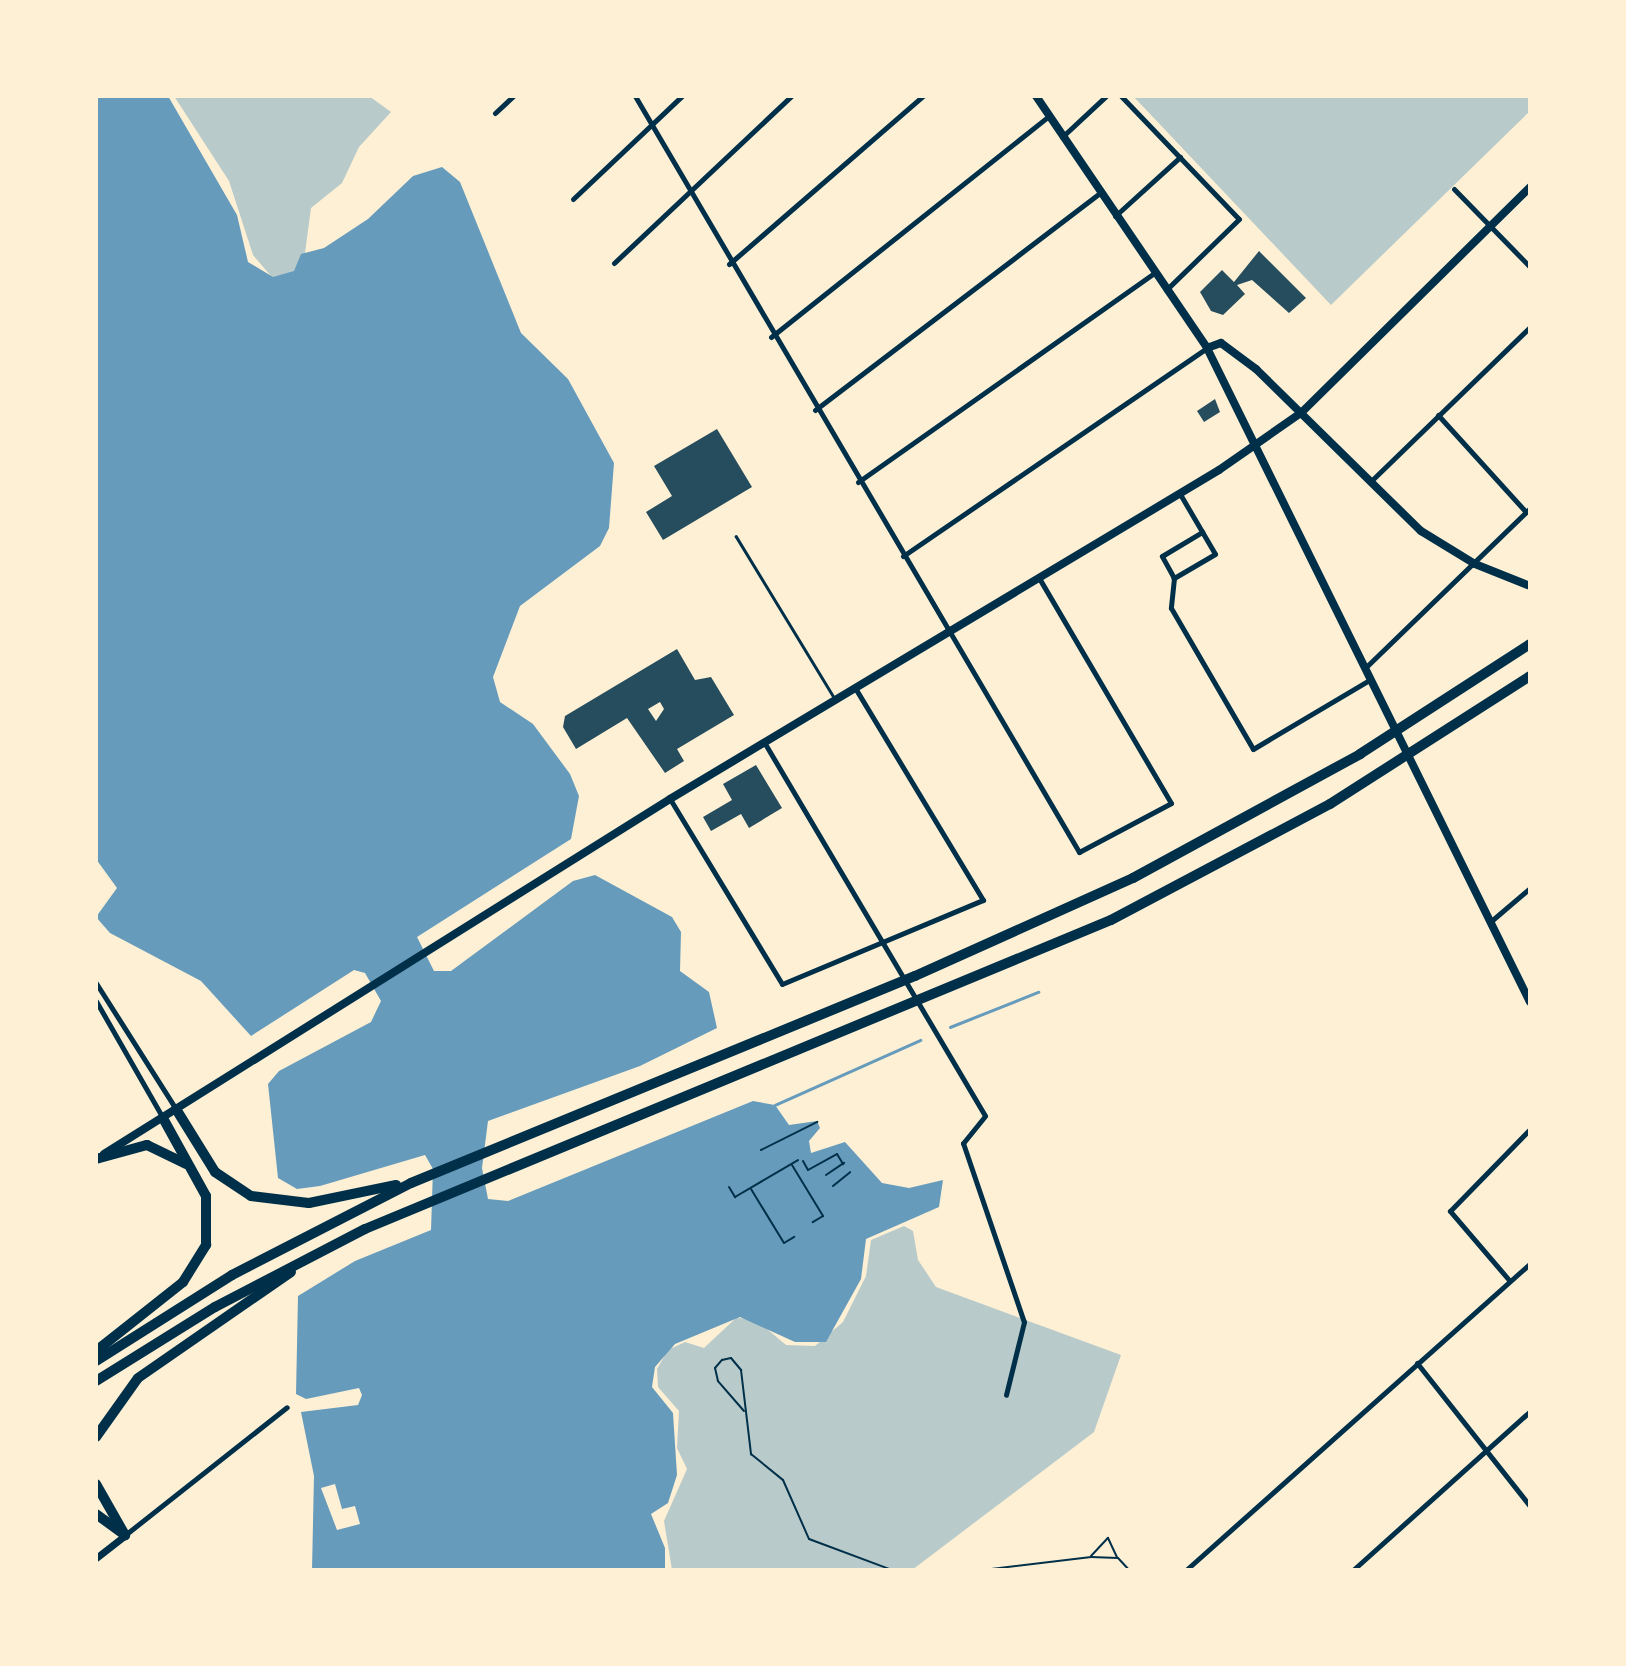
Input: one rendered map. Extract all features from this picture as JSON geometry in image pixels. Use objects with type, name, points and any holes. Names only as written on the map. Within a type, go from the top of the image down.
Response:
[{"type":"highway","points":[[96,1362],[247,1267],[421,1179],[1047,920],[1223,832],[1530,644]]},
{"type":"highway","points":[[96,1381],[215,1307],[350,1236],[1055,946],[1242,852],[1530,676]]},
{"type":"highway","points":[[176,1109],[215,1172],[258,1198],[316,1202],[421,1179]]},
{"type":"highway","points":[[96,1351],[177,1288],[197,1264],[210,1217],[197,1178],[163,1118]]},
{"type":"highway","points":[[96,1159],[150,1145],[181,1159],[197,1178]]},
{"type":"highway","points":[[96,1437],[114,1403],[143,1373],[350,1236]]},
{"type":"highway","points":[[96,1483],[125,1535]]},
{"type":"highway","points":[[96,1514],[125,1535]]},
{"type":"main road","points":[[1036,96],[1115,216],[1208,348],[1490,922],[1527,988],[1530,1002]]},
{"type":"main road","points":[[96,1159],[670,799],[1180,494],[1255,446],[1302,412],[1530,187]]},
{"type":"main road","points":[[1208,348],[1221,343],[1234,351],[1302,412],[1421,531],[1475,564],[1530,586]]},
{"type":"street","points":[[495,113],[513,96]]},
{"type":"street","points":[[635,96],[771,337],[1079,852],[1171,803],[1039,578]]},
{"type":"street","points":[[573,199],[682,96]]},
{"type":"street","points":[[614,263],[791,96]]},
{"type":"street","points":[[729,264],[923,96]]},
{"type":"street","points":[[1062,137],[1105,96]]},
{"type":"street","points":[[1121,96],[1239,219],[1166,290]]},
{"type":"street","points":[[771,337],[1048,117]]},
{"type":"street","points":[[1115,216],[1180,157]]},
{"type":"street","points":[[1454,189],[1530,267]]},
{"type":"street","points":[[815,410],[1100,193]]},
{"type":"street","points":[[858,482],[1154,273]]},
{"type":"street","points":[[1370,482],[1530,327]]},
{"type":"street","points":[[903,556],[1208,348]]},
{"type":"street","points":[[1365,668],[1528,510],[1438,415]]},
{"type":"street","points":[[1174,578],[1214,554],[1180,494]]},
{"type":"street","points":[[1202,532],[1162,556],[1174,578],[1169,598],[1176,620],[1253,749],[1371,679]]},
{"type":"street","points":[[670,799],[782,984],[983,900],[855,688]]},
{"type":"street","points":[[764,742],[985,1116],[963,1143],[1024,1322],[1006,1395]]},
{"type":"street","points":[[1490,922],[1530,888]]},
{"type":"street","points":[[96,983],[176,1109]]},
{"type":"street","points":[[96,1001],[163,1118]]},
{"type":"street","points":[[1509,1280],[1450,1211],[1530,1129]]},
{"type":"street","points":[[1186,1570],[1530,1263]]},
{"type":"street","points":[[1418,1363],[1530,1506]]},
{"type":"street","points":[[96,1558],[287,1407]]},
{"type":"street","points":[[1353,1570],[1530,1411]]},
{"type":"lane","points":[[736,536],[835,699]]},
{"type":"path","points":[[761,1150],[817,1122]]},
{"type":"path","points":[[803,1161],[808,1170],[837,1154],[844,1164],[826,1175]]},
{"type":"path","points":[[729,1186],[735,1197],[798,1160]]},
{"type":"path","points":[[791,1164],[823,1216],[813,1222]]},
{"type":"path","points":[[833,1186],[850,1172]]},
{"type":"path","points":[[750,1188],[784,1243],[794,1237]]},
{"type":"path","points":[[744,1411],[718,1381],[715,1368],[722,1360],[732,1358],[741,1370],[751,1454],[783,1480],[809,1539],[892,1570]]},
{"type":"path","points":[[1091,1557],[1108,1538],[1118,1558],[1129,1570]]},
{"type":"path","points":[[983,1570],[1091,1557],[1118,1558]]},
{"type":"shaded area","points":[[174,96],[369,96],[391,112],[359,147],[342,183],[311,208],[303,268],[277,283],[253,255],[229,181]]},
{"type":"shaded area","points":[[1133,96],[1530,96],[1530,111],[1331,305]]},
{"type":"shaded area","points":[[904,1226],[913,1231],[918,1260],[936,1287],[1121,1355],[1094,1432],[912,1570],[672,1570],[664,1521],[687,1469],[677,1448],[679,1411],[658,1387],[657,1369],[668,1350],[685,1342],[704,1348],[736,1318],[755,1319],[786,1345],[815,1346],[843,1322],[866,1276],[871,1240]]},
{"type":"water","points":[[96,96],[168,96],[237,215],[248,262],[273,277],[294,271],[301,254],[324,248],[368,219],[413,176],[442,167],[460,182],[521,333],[568,379],[614,463],[609,528],[600,546],[520,606],[493,677],[500,702],[533,724],[570,774],[579,796],[571,839],[417,937],[434,971],[451,971],[573,881],[595,875],[672,917],[681,932],[680,971],[709,992],[717,1028],[640,1066],[488,1121],[482,1168],[488,1199],[508,1201],[753,1101],[775,1105],[789,1125],[817,1121],[820,1128],[809,1141],[811,1153],[845,1142],[882,1183],[909,1188],[943,1180],[939,1207],[866,1239],[861,1279],[826,1342],[795,1342],[740,1317],[675,1344],[655,1367],[652,1387],[673,1413],[677,1475],[668,1503],[651,1514],[665,1548],[665,1570],[312,1570],[314,1476],[301,1412],[358,1405],[362,1395],[359,1388],[306,1399],[296,1394],[298,1296],[355,1261],[431,1230],[433,1169],[425,1155],[320,1186],[297,1189],[278,1178],[268,1084],[279,1071],[371,1022],[381,1001],[365,973],[354,970],[251,1036],[201,981],[110,933],[96,917],[117,888],[96,859]]},
{"type":"pier","points":[[335,1484],[342,1509],[355,1506],[360,1524],[337,1530],[321,1488]]},
{"type":"building","points":[[1259,251],[1306,298],[1289,313],[1252,280],[1237,285],[1245,294],[1223,315],[1211,311],[1200,292],[1222,270],[1234,282]]},
{"type":"building","points":[[1215,399],[1220,412],[1204,422],[1197,411]]},
{"type":"building","points":[[717,429],[752,487],[663,540],[646,512],[672,496],[654,466]]},
{"type":"building","points":[[677,649],[695,680],[711,677],[734,715],[677,749],[684,761],[665,773],[627,718],[576,749],[563,727],[565,716]],"holes":[[[660,702],[664,709],[656,721],[648,709]]]},
{"type":"building","points":[[756,765],[782,808],[749,828],[741,814],[711,831],[703,817],[732,800],[723,784]]},
{"type":"waterway","points":[[950,1027],[1038,992]]},
{"type":"waterway","points":[[775,1105],[920,1040]]}]
